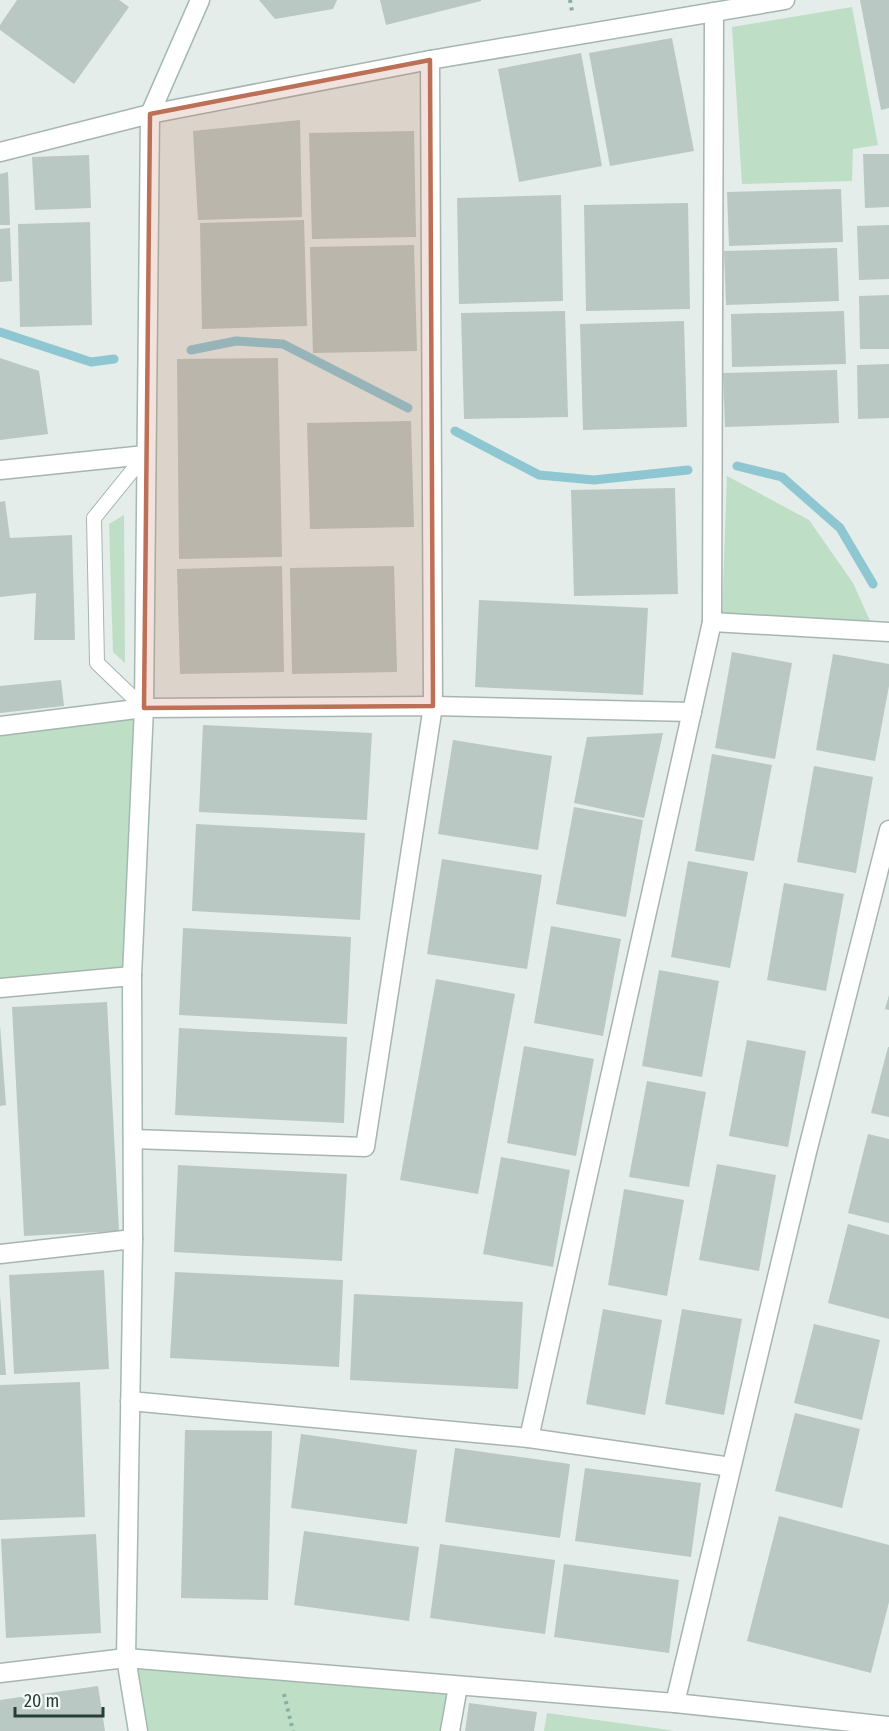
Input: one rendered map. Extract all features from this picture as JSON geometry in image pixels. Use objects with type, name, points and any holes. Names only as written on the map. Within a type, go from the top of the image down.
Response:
[{"type":"street","points":[[138,1731],[126,1658],[133,1239],[132,976],[144,708],[150,114],[200,0]]},
{"type":"street","points":[[0,152],[150,114],[430,60],[785,0]]},
{"type":"street","points":[[529,1438],[712,622],[714,12]]},
{"type":"street","points":[[133,1139],[365,1147],[433,706],[430,60]]},
{"type":"street","points":[[0,470],[145,456]]},
{"type":"street","points":[[712,622],[889,632]]},
{"type":"street","points":[[0,726],[144,708],[433,706],[692,712]]},
{"type":"street","points":[[675,1703],[807,1152],[889,830]]},
{"type":"street","points":[[0,988],[132,976]]},
{"type":"street","points":[[0,1254],[133,1239]]},
{"type":"street","points":[[130,1401],[529,1438],[731,1467]]},
{"type":"street","points":[[0,1674],[126,1658],[675,1703],[889,1726]]},
{"type":"street","points":[[450,1731],[458,1686]]},
{"type":"lane","points":[[144,708],[97,663],[94,518],[145,456]]},
{"type":"path","points":[[279,1671],[293,1731]]},
{"type":"highlighted area","points":[[430,60],[433,706],[144,708],[150,114]]},
{"type":"green space","points":[[852,7],[878,145],[853,149],[852,181],[742,184],[732,27]]},
{"type":"green space","points":[[727,476],[809,520],[853,583],[871,623],[722,616]]},
{"type":"green space","points":[[124,515],[125,663],[113,652],[109,524]]},
{"type":"green space","points":[[144,708],[132,976],[0,988],[0,726]]},
{"type":"green space","points":[[126,1658],[458,1686],[450,1731],[138,1731]]},
{"type":"green space","points":[[547,1713],[669,1730],[674,1731],[544,1731]]},
{"type":"building","points":[[17,0],[119,0],[129,7],[74,84],[0,30],[0,25]]},
{"type":"building","points":[[259,0],[337,0],[333,9],[275,19]]},
{"type":"building","points":[[380,0],[481,0],[481,1],[386,25]]},
{"type":"building","points":[[860,0],[889,0],[889,108],[881,110]]},
{"type":"building","points":[[672,38],[694,151],[610,166],[589,53]]},
{"type":"building","points":[[581,53],[602,166],[519,182],[498,69]]},
{"type":"building","points":[[300,120],[302,217],[198,220],[193,131]]},
{"type":"building","points":[[414,131],[416,237],[312,239],[309,133]]},
{"type":"building","points":[[863,154],[889,154],[889,207],[865,208]]},
{"type":"building","points":[[89,155],[91,208],[35,210],[32,157]]},
{"type":"building","points":[[8,172],[10,225],[0,225],[0,174]]},
{"type":"building","points":[[841,189],[843,242],[729,246],[727,192]]},
{"type":"building","points":[[561,195],[563,301],[459,304],[457,198]]},
{"type":"building","points":[[688,203],[690,309],[586,311],[584,205]]},
{"type":"building","points":[[304,220],[307,326],[202,329],[200,223]]},
{"type":"building","points":[[90,222],[92,325],[20,327],[18,224]]},
{"type":"building","points":[[889,225],[889,279],[859,280],[857,226]]},
{"type":"building","points":[[10,228],[12,281],[0,282],[0,229]]},
{"type":"building","points":[[414,245],[417,351],[313,353],[310,247]]},
{"type":"building","points":[[837,248],[839,301],[726,305],[724,251]]},
{"type":"building","points":[[889,295],[889,349],[860,349],[859,296]]},
{"type":"building","points":[[565,311],[568,417],[464,419],[461,313]]},
{"type":"building","points":[[844,311],[846,364],[732,367],[731,314]]},
{"type":"building","points":[[684,321],[687,427],[583,430],[580,324]]},
{"type":"building","points":[[0,358],[39,371],[48,434],[0,440]]},
{"type":"building","points":[[278,358],[282,557],[179,559],[177,359]]},
{"type":"building","points":[[889,364],[889,418],[858,419],[857,365]]},
{"type":"building","points":[[837,370],[839,423],[725,427],[723,373]]},
{"type":"building","points":[[411,421],[414,527],[310,529],[307,423]]},
{"type":"building","points":[[675,488],[678,594],[574,596],[571,490]]},
{"type":"building","points":[[5,501],[10,538],[72,535],[75,640],[34,640],[36,593],[0,597],[0,502]]},
{"type":"building","points":[[282,566],[284,672],[180,674],[177,569]]},
{"type":"building","points":[[394,566],[397,672],[292,674],[290,568]]},
{"type":"building","points":[[479,600],[648,608],[643,695],[475,687]]},
{"type":"building","points":[[732,652],[792,663],[775,759],[715,748]]},
{"type":"building","points":[[833,654],[889,664],[889,686],[875,761],[816,750]]},
{"type":"building","points":[[61,680],[64,706],[0,713],[0,686]]},
{"type":"building","points":[[203,725],[372,733],[367,820],[199,812]]},
{"type":"building","points":[[663,733],[644,818],[574,803],[587,737]]},
{"type":"building","points":[[453,740],[552,756],[538,850],[438,834]]},
{"type":"building","points":[[712,754],[772,765],[754,861],[695,851]]},
{"type":"building","points":[[814,766],[873,777],[856,873],[797,862]]},
{"type":"building","points":[[574,807],[643,820],[626,917],[556,904]]},
{"type":"building","points":[[196,824],[365,833],[360,920],[192,911]]},
{"type":"building","points":[[442,859],[542,875],[527,969],[427,954]]},
{"type":"building","points":[[688,861],[748,872],[730,968],[671,957]]},
{"type":"building","points":[[784,883],[844,894],[826,991],[767,980]]},
{"type":"building","points":[[551,926],[621,939],[603,1036],[534,1023]]},
{"type":"building","points":[[183,928],[351,937],[347,1024],[179,1015]]},
{"type":"building","points":[[659,970],[719,981],[702,1077],[642,1066]]},
{"type":"building","points":[[436,979],[515,994],[478,1194],[400,1180]]},
{"type":"building","points":[[889,995],[889,1010],[885,1009]]},
{"type":"building","points":[[107,1002],[119,1231],[24,1236],[12,1007]]},
{"type":"building","points":[[0,1025],[6,1105],[0,1106]]},
{"type":"building","points":[[179,1028],[347,1037],[344,1123],[175,1115]]},
{"type":"building","points":[[747,1040],[806,1051],[788,1147],[729,1136]]},
{"type":"building","points":[[524,1046],[594,1059],[576,1156],[507,1143]]},
{"type":"building","points":[[889,1047],[889,1117],[871,1113]]},
{"type":"building","points":[[647,1081],[706,1092],[689,1187],[629,1177]]},
{"type":"building","points":[[868,1134],[889,1139],[889,1223],[848,1213]]},
{"type":"building","points":[[501,1157],[570,1170],[553,1267],[483,1254]]},
{"type":"building","points":[[717,1164],[776,1175],[759,1271],[699,1260]]},
{"type":"building","points":[[178,1165],[347,1174],[342,1261],[174,1252]]},
{"type":"building","points":[[624,1189],[684,1200],[667,1296],[608,1285]]},
{"type":"building","points":[[848,1224],[889,1235],[889,1319],[828,1303]]},
{"type":"building","points":[[104,1270],[109,1369],[14,1374],[9,1275]]},
{"type":"building","points":[[175,1272],[343,1280],[339,1367],[170,1358]]},
{"type":"building","points":[[354,1294],[523,1302],[518,1389],[350,1380]]},
{"type":"building","points":[[0,1295],[6,1375],[0,1375]]},
{"type":"building","points":[[603,1309],[662,1320],[645,1415],[586,1404]]},
{"type":"building","points":[[682,1309],[742,1319],[724,1415],[665,1404]]},
{"type":"building","points":[[814,1324],[880,1340],[862,1420],[794,1403]]},
{"type":"building","points":[[80,1382],[85,1517],[0,1520],[0,1385]]},
{"type":"building","points":[[795,1413],[860,1429],[842,1508],[775,1491]]},
{"type":"building","points":[[185,1430],[272,1431],[268,1600],[181,1598]]},
{"type":"building","points":[[301,1434],[417,1450],[407,1524],[291,1508]]},
{"type":"building","points":[[455,1448],[570,1464],[560,1538],[445,1522]]},
{"type":"building","points":[[585,1468],[701,1483],[691,1557],[575,1541]]},
{"type":"building","points":[[779,1516],[889,1545],[889,1602],[871,1673],[747,1641]]},
{"type":"building","points":[[304,1531],[419,1547],[409,1621],[294,1605]]},
{"type":"building","points":[[96,1534],[101,1633],[6,1638],[1,1539]]},
{"type":"building","points":[[440,1544],[555,1560],[545,1634],[430,1618]]},
{"type":"building","points":[[564,1564],[679,1580],[669,1653],[554,1637]]},
{"type":"building","points":[[98,1686],[105,1731],[0,1731],[0,1700]]},
{"type":"building","points":[[469,1703],[537,1712],[534,1731],[465,1731]]},
{"type":"waterway","points":[[0,332],[91,362],[114,359]]},
{"type":"waterway","points":[[191,350],[236,341],[283,344],[408,408]]},
{"type":"waterway","points":[[455,431],[539,475],[594,480],[688,470]]},
{"type":"waterway","points":[[737,466],[782,477],[840,528],[873,584]]}]
